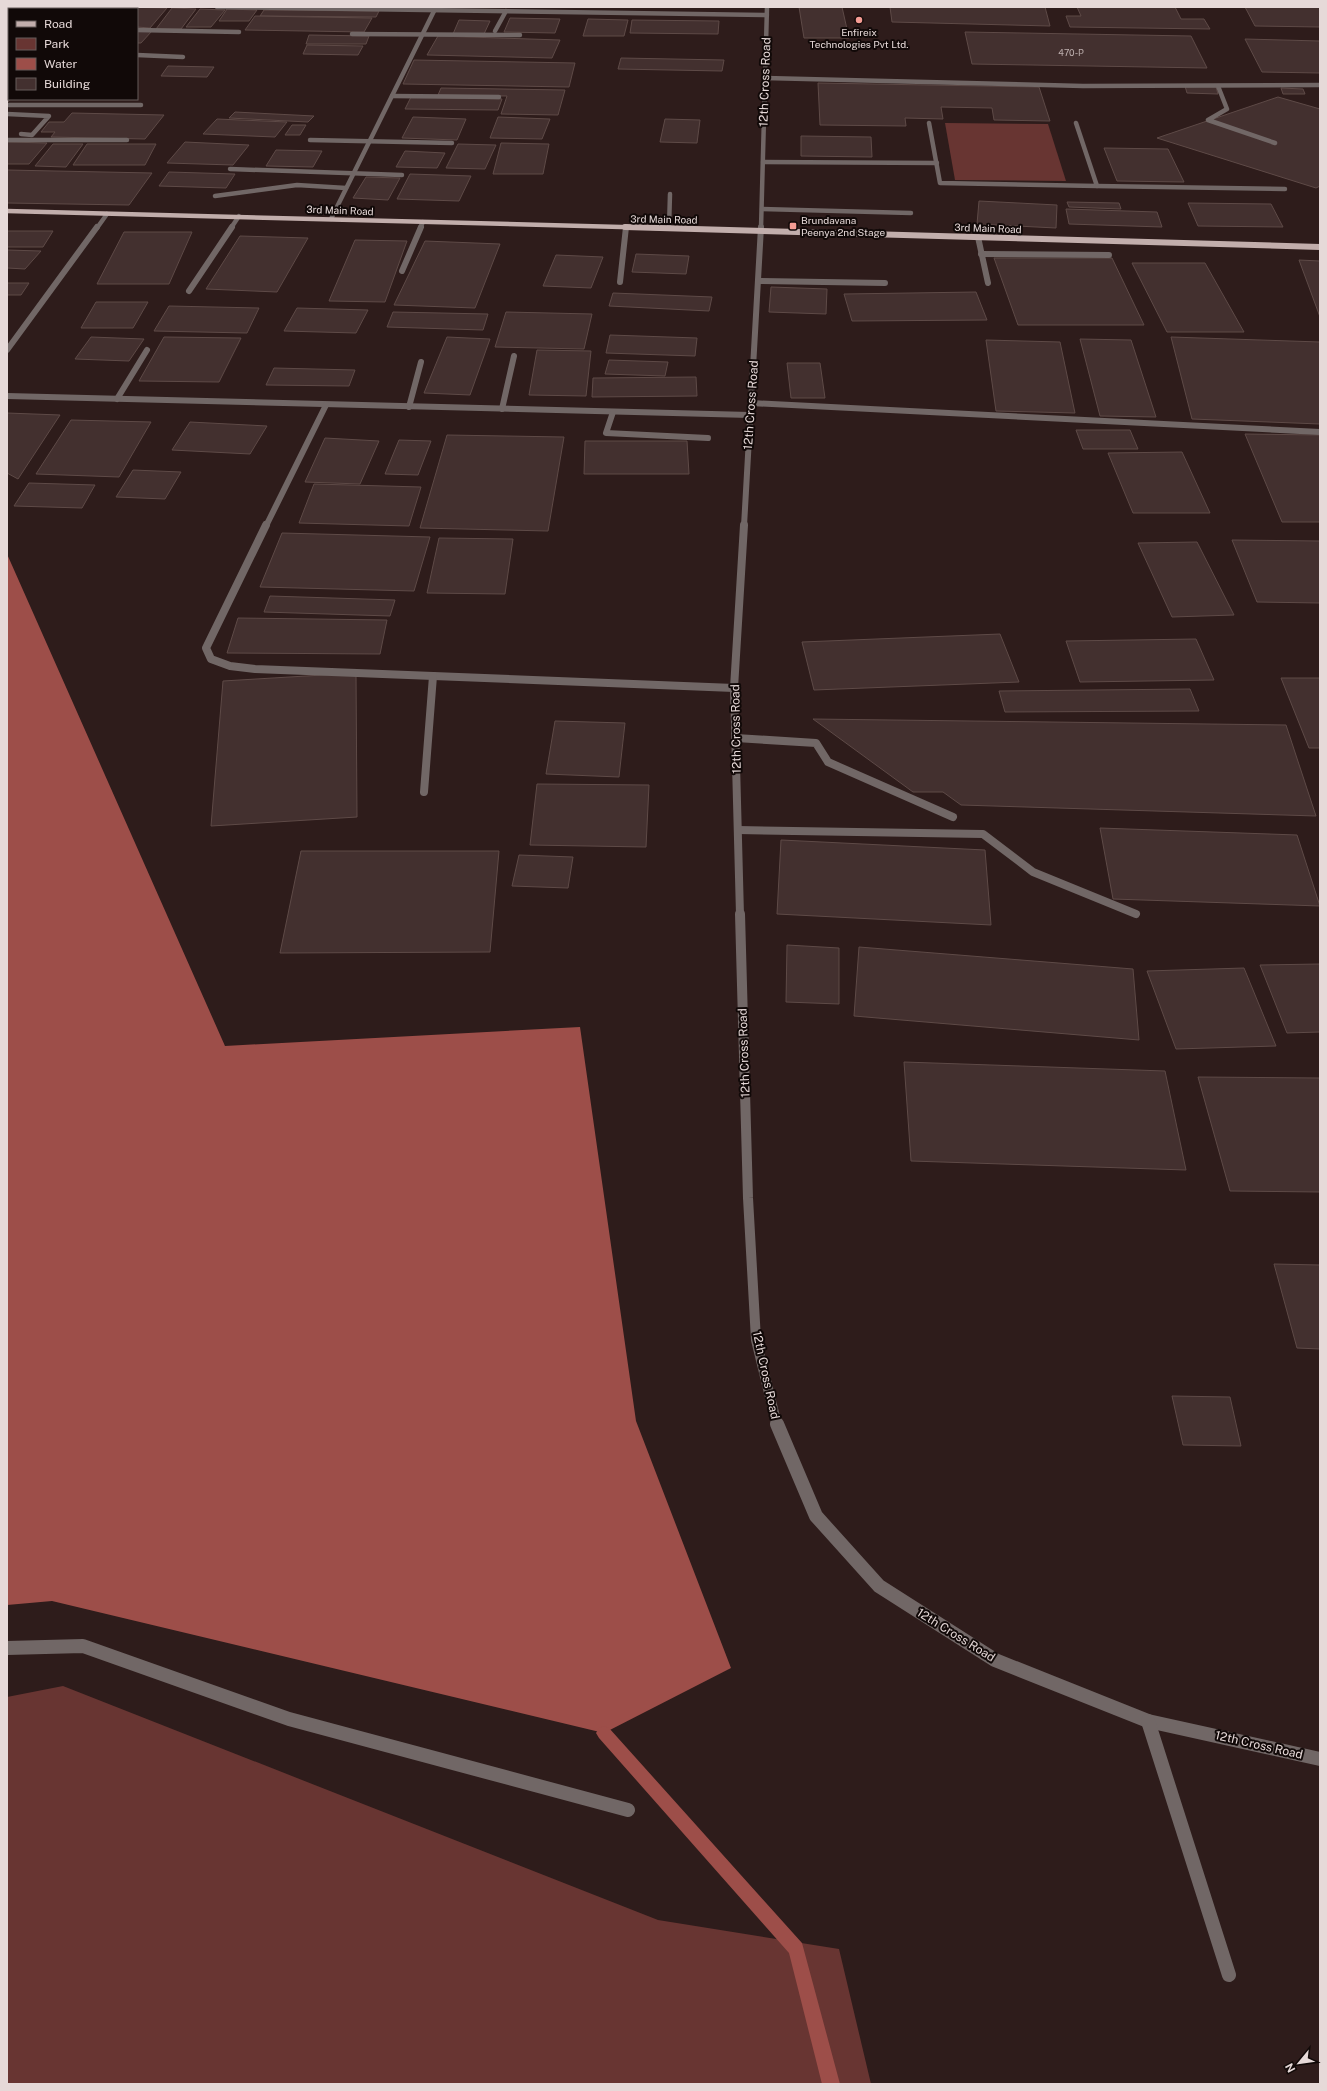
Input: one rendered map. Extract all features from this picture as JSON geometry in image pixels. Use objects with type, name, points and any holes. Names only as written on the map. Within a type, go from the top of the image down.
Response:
[{"type":"main road","name":"3rd Main Road","points":[[7,211],[762,230],[1320,247]]},
{"type":"street","points":[[217,7],[435,9],[588,13],[767,11]]},
{"type":"street","points":[[588,13],[590,7]]},
{"type":"street","points":[[331,219],[435,9]]},
{"type":"street","name":"12th Cross Road","points":[[767,11],[762,230],[734,688],[748,1198],[756,1340],[778,1428],[816,1516],[879,1586],[995,1660],[1148,1721],[1320,1759]]},
{"type":"street","points":[[495,31],[506,12]]},
{"type":"street","points":[[138,30],[238,32]]},
{"type":"street","points":[[352,34],[422,36],[520,35]]},
{"type":"street","points":[[138,55],[183,57]]},
{"type":"street","points":[[765,78],[1083,86],[1320,86]]},
{"type":"street","points":[[1218,86],[1227,109],[1208,120],[1275,143]]},
{"type":"street","points":[[392,96],[499,97]]},
{"type":"street","points":[[7,111],[18,100]]},
{"type":"street","points":[[7,105],[141,106]]},
{"type":"street","points":[[7,114],[49,116],[32,134],[7,134]]},
{"type":"street","points":[[929,123],[940,183],[1285,189]]},
{"type":"street","points":[[1076,123],[1097,186]]},
{"type":"street","points":[[7,140],[127,140]]},
{"type":"street","points":[[310,140],[452,143]]},
{"type":"street","points":[[366,149],[374,149]]},
{"type":"street","points":[[763,162],[937,163]]},
{"type":"street","points":[[230,169],[402,175]]},
{"type":"street","points":[[215,196],[297,185],[346,188]]},
{"type":"street","points":[[669,228],[670,194]]},
{"type":"street","points":[[762,209],[911,212]]},
{"type":"street","points":[[7,350],[9,342],[107,214]]},
{"type":"street","points":[[189,291],[239,216]]},
{"type":"street","points":[[402,271],[423,222]]},
{"type":"street","points":[[620,282],[626,227]]},
{"type":"street","points":[[978,237],[988,283]]},
{"type":"street","points":[[981,254],[1109,255]]},
{"type":"street","points":[[758,281],[885,283]]},
{"type":"street","points":[[117,399],[147,350]]},
{"type":"street","points":[[502,409],[514,356]]},
{"type":"street","points":[[409,407],[421,362]]},
{"type":"street","points":[[7,396],[750,415]]},
{"type":"street","points":[[751,403],[1320,432]]},
{"type":"street","points":[[326,405],[206,648],[211,659],[230,666],[734,688]]},
{"type":"street","points":[[613,412],[606,433],[708,438]]},
{"type":"street","points":[[424,792],[433,676]]},
{"type":"street","points":[[736,738],[816,743],[828,762],[953,817]]},
{"type":"street","points":[[738,830],[984,834],[1033,872],[1136,914]]},
{"type":"street","points":[[7,1648],[83,1646],[289,1719],[628,1810]]},
{"type":"street","points":[[1148,1721],[1229,1975]]},
{"type":"green space","points":[[945,123],[1048,124],[1066,181],[955,180]]},
{"type":"green space","points":[[63,1686],[658,1920],[839,1949],[871,2084],[7,2084],[7,1697]]},
{"type":"water","points":[[7,554],[225,1046],[580,1027],[636,1421],[731,1668],[604,1733],[52,1601],[7,1605]]},
{"type":"building","points":[[118,7],[167,8],[150,28],[138,27],[138,8]]},
{"type":"building","points":[[799,7],[842,7],[849,38],[804,38]]},
{"type":"building","points":[[890,7],[1045,7],[1050,26],[892,22]]},
{"type":"building","points":[[1077,7],[1175,7],[1181,19],[1204,19],[1210,29],[1070,27],[1066,16],[1081,16]]},
{"type":"building","points":[[1245,7],[1320,7],[1320,27],[1255,26]]},
{"type":"building","points":[[172,8],[196,9],[181,29],[156,29]]},
{"type":"building","points":[[200,9],[225,10],[211,27],[186,27]]},
{"type":"building","points":[[227,9],[257,10],[249,21],[219,21]]},
{"type":"building","points":[[264,10],[379,11],[376,17],[260,16]]},
{"type":"building","points":[[255,16],[372,18],[364,32],[245,30]]},
{"type":"building","points":[[510,18],[560,19],[555,33],[504,32]]},
{"type":"building","points":[[588,19],[628,20],[624,36],[583,36]]},
{"type":"building","points":[[459,20],[490,21],[484,34],[453,34]]},
{"type":"building","points":[[632,20],[719,21],[718,34],[630,33]]},
{"type":"building","points":[[138,31],[152,31],[141,43],[138,43]]},
{"type":"building","points":[[965,32],[1191,36],[1207,68],[972,64]]},
{"type":"building","points":[[309,35],[369,36],[366,44],[306,44]]},
{"type":"building","points":[[438,36],[560,40],[552,58],[427,55]]},
{"type":"building","points":[[1245,39],[1320,41],[1320,73],[1262,72]]},
{"type":"building","points":[[307,45],[363,46],[358,55],[303,54]]},
{"type":"building","points":[[7,55],[8,55],[8,76]]},
{"type":"building","points":[[621,58],[724,60],[722,71],[618,69]]},
{"type":"building","points":[[414,60],[575,63],[569,87],[403,84]]},
{"type":"building","points":[[168,66],[214,67],[207,77],[161,76]]},
{"type":"building","points":[[7,78],[8,100],[9,100],[8,102]]},
{"type":"building","points":[[818,83],[1039,87],[1050,121],[994,120],[992,108],[941,107],[943,119],[905,118],[906,126],[820,125]]},
{"type":"building","points":[[1185,86],[1216,87],[1218,94],[1187,93]]},
{"type":"building","points":[[441,88],[565,90],[558,115],[501,114],[507,96],[438,95]]},
{"type":"building","points":[[1281,88],[1303,89],[1305,94],[1283,94]]},
{"type":"building","points":[[411,97],[502,99],[498,110],[405,109]]},
{"type":"building","points":[[1278,97],[1320,109],[1320,186],[1316,188],[1157,138]]},
{"type":"building","points":[[235,112],[314,116],[308,122],[229,118]]},
{"type":"building","points":[[72,113],[164,115],[145,139],[51,137],[55,132],[41,132],[49,122],[64,122]]},
{"type":"building","points":[[413,117],[466,119],[457,140],[402,138]]},
{"type":"building","points":[[498,117],[550,119],[542,139],[490,138]]},
{"type":"building","points":[[217,119],[287,122],[275,137],[203,134]]},
{"type":"building","points":[[665,119],[700,120],[697,143],[660,142]]},
{"type":"building","points":[[292,125],[306,125],[300,135],[285,135]]},
{"type":"building","points":[[801,136],[871,137],[872,157],[801,156]]},
{"type":"building","points":[[7,142],[47,143],[29,164],[7,164]]},
{"type":"building","points":[[185,142],[249,145],[233,165],[167,163]]},
{"type":"building","points":[[501,143],[549,144],[543,174],[493,174]]},
{"type":"building","points":[[53,144],[83,144],[66,167],[35,166]]},
{"type":"building","points":[[87,144],[156,144],[145,165],[73,165]]},
{"type":"building","points":[[458,144],[496,145],[485,169],[446,168]]},
{"type":"building","points":[[1104,148],[1168,149],[1184,182],[1117,181]]},
{"type":"building","points":[[276,150],[322,151],[313,167],[266,166]]},
{"type":"building","points":[[405,151],[445,153],[437,168],[396,167]]},
{"type":"building","points":[[7,170],[152,173],[129,205],[7,203]]},
{"type":"building","points":[[169,172],[235,174],[226,188],[159,186]]},
{"type":"building","points":[[410,174],[471,176],[459,201],[397,199]]},
{"type":"building","points":[[366,177],[400,178],[388,200],[353,198]]},
{"type":"building","points":[[979,201],[1057,205],[1056,228],[977,224]]},
{"type":"building","points":[[1067,202],[1119,203],[1121,209],[1069,207]]},
{"type":"building","points":[[1188,203],[1271,204],[1283,227],[1198,226]]},
{"type":"building","points":[[1066,209],[1157,212],[1162,227],[1069,224]]},
{"type":"building","points":[[7,231],[53,231],[43,247],[7,247]]},
{"type":"building","points":[[124,232],[192,232],[169,284],[97,284]]},
{"type":"building","points":[[240,236],[308,238],[277,292],[206,289]]},
{"type":"building","points":[[355,240],[407,241],[385,302],[329,301]]},
{"type":"building","points":[[425,241],[500,244],[475,308],[394,305]]},
{"type":"building","points":[[7,250],[41,251],[25,269],[7,268]]},
{"type":"building","points":[[636,254],[689,256],[686,274],[632,272]]},
{"type":"building","points":[[556,255],[603,257],[591,288],[543,286]]},
{"type":"building","points":[[994,258],[1112,258],[1144,325],[1018,325]]},
{"type":"building","points":[[1299,260],[1320,261],[1320,317]]},
{"type":"building","points":[[1132,263],[1205,263],[1244,332],[1167,332]]},
{"type":"building","points":[[7,283],[29,283],[21,295],[7,295]]},
{"type":"building","points":[[771,287],[827,289],[826,314],[769,312]]},
{"type":"building","points":[[976,292],[987,320],[852,321],[844,294]]},
{"type":"building","points":[[613,293],[712,297],[709,311],[609,306]]},
{"type":"building","points":[[96,302],[148,302],[133,328],[81,328]]},
{"type":"building","points":[[169,306],[259,308],[247,333],[154,331]]},
{"type":"building","points":[[297,308],[368,310],[356,333],[284,331]]},
{"type":"building","points":[[393,312],[488,314],[483,330],[387,327]]},
{"type":"building","points":[[506,312],[592,314],[584,349],[495,347]]},
{"type":"building","points":[[610,335],[697,338],[695,356],[606,353]]},
{"type":"building","points":[[91,337],[144,339],[129,361],[75,359]]},
{"type":"building","points":[[164,337],[241,338],[219,382],[139,381]]},
{"type":"building","points":[[447,337],[490,339],[470,395],[424,393]]},
{"type":"building","points":[[1171,337],[1320,342],[1320,424],[1192,419]]},
{"type":"building","points":[[1080,339],[1131,340],[1156,417],[1100,416]]},
{"type":"building","points":[[986,340],[1060,342],[1075,413],[996,411]]},
{"type":"building","points":[[537,350],[591,351],[586,396],[529,395]]},
{"type":"building","points":[[609,360],[668,362],[665,376],[605,374]]},
{"type":"building","points":[[787,363],[820,363],[825,398],[791,398]]},
{"type":"building","points":[[274,368],[355,370],[349,386],[266,385]]},
{"type":"building","points":[[696,377],[697,396],[592,397],[593,378]]},
{"type":"building","points":[[7,413],[60,415],[18,479],[7,473]]},
{"type":"building","points":[[71,420],[151,422],[119,477],[36,474]]},
{"type":"building","points":[[190,422],[267,426],[250,454],[172,450]]},
{"type":"building","points":[[1076,430],[1130,430],[1138,449],[1083,449]]},
{"type":"building","points":[[1245,434],[1320,435],[1320,522],[1282,522]]},
{"type":"building","points":[[447,435],[564,437],[548,531],[420,528]]},
{"type":"building","points":[[325,438],[379,441],[360,484],[305,482]]},
{"type":"building","points":[[399,440],[431,441],[418,475],[385,474]]},
{"type":"building","points":[[585,441],[687,441],[689,474],[584,474]]},
{"type":"building","points":[[1182,452],[1210,513],[1133,513],[1108,453]]},
{"type":"building","points":[[133,470],[181,472],[165,499],[116,497]]},
{"type":"building","points":[[29,483],[95,485],[82,508],[14,506]]},
{"type":"building","points":[[314,484],[421,487],[409,526],[299,523]]},
{"type":"building","points":[[282,533],[430,537],[414,591],[260,587]]},
{"type":"building","points":[[439,538],[513,539],[505,594],[427,593]]},
{"type":"building","points":[[1232,540],[1320,541],[1320,603],[1257,602]]},
{"type":"building","points":[[1197,542],[1234,615],[1172,617],[1138,543]]},
{"type":"building","points":[[270,596],[395,600],[390,616],[264,612]]},
{"type":"building","points":[[238,618],[387,620],[380,654],[227,653]]},
{"type":"building","points":[[1000,634],[1019,682],[814,690],[802,642]]},
{"type":"building","points":[[1196,639],[1214,680],[1080,682],[1066,641]]},
{"type":"building","points":[[356,673],[357,817],[211,826],[223,681]]},
{"type":"building","points":[[1281,678],[1320,678],[1320,748],[1309,748]]},
{"type":"building","points":[[1190,689],[1199,711],[1005,712],[999,691]]},
{"type":"building","points":[[813,719],[1286,725],[1316,816],[961,805],[943,792],[913,792]]},
{"type":"building","points":[[555,721],[625,723],[619,777],[546,774]]},
{"type":"building","points":[[537,784],[649,785],[646,847],[530,845]]},
{"type":"building","points":[[1100,828],[1297,835],[1320,906],[1113,899]]},
{"type":"building","points":[[781,840],[985,850],[991,925],[777,914]]},
{"type":"building","points":[[301,851],[499,851],[490,952],[280,953]]},
{"type":"building","points":[[519,855],[573,857],[568,888],[512,886]]},
{"type":"building","points":[[787,945],[839,948],[839,1004],[786,1002]]},
{"type":"building","points":[[859,947],[1133,969],[1139,1040],[854,1016]]},
{"type":"building","points":[[1320,964],[1320,1032],[1287,1033],[1260,965]]},
{"type":"building","points":[[1244,968],[1276,1046],[1176,1049],[1147,971]]},
{"type":"building","points":[[904,1062],[1165,1071],[1186,1170],[911,1161]]},
{"type":"building","points":[[1198,1077],[1320,1078],[1320,1192],[1230,1191]]},
{"type":"building","points":[[1274,1264],[1320,1265],[1320,1349],[1297,1348]]},
{"type":"building","points":[[1172,1396],[1230,1397],[1241,1446],[1183,1445]]},
{"type":"waterway","points":[[604,1733],[796,1949],[831,2084]]},
{"type":"place","name":"Enfireix Technologies Pvt Ltd.","points":[[859,20]]},
{"type":"place","name":"Brundavana Peenya 2nd Stage","points":[[793,226]]}]
